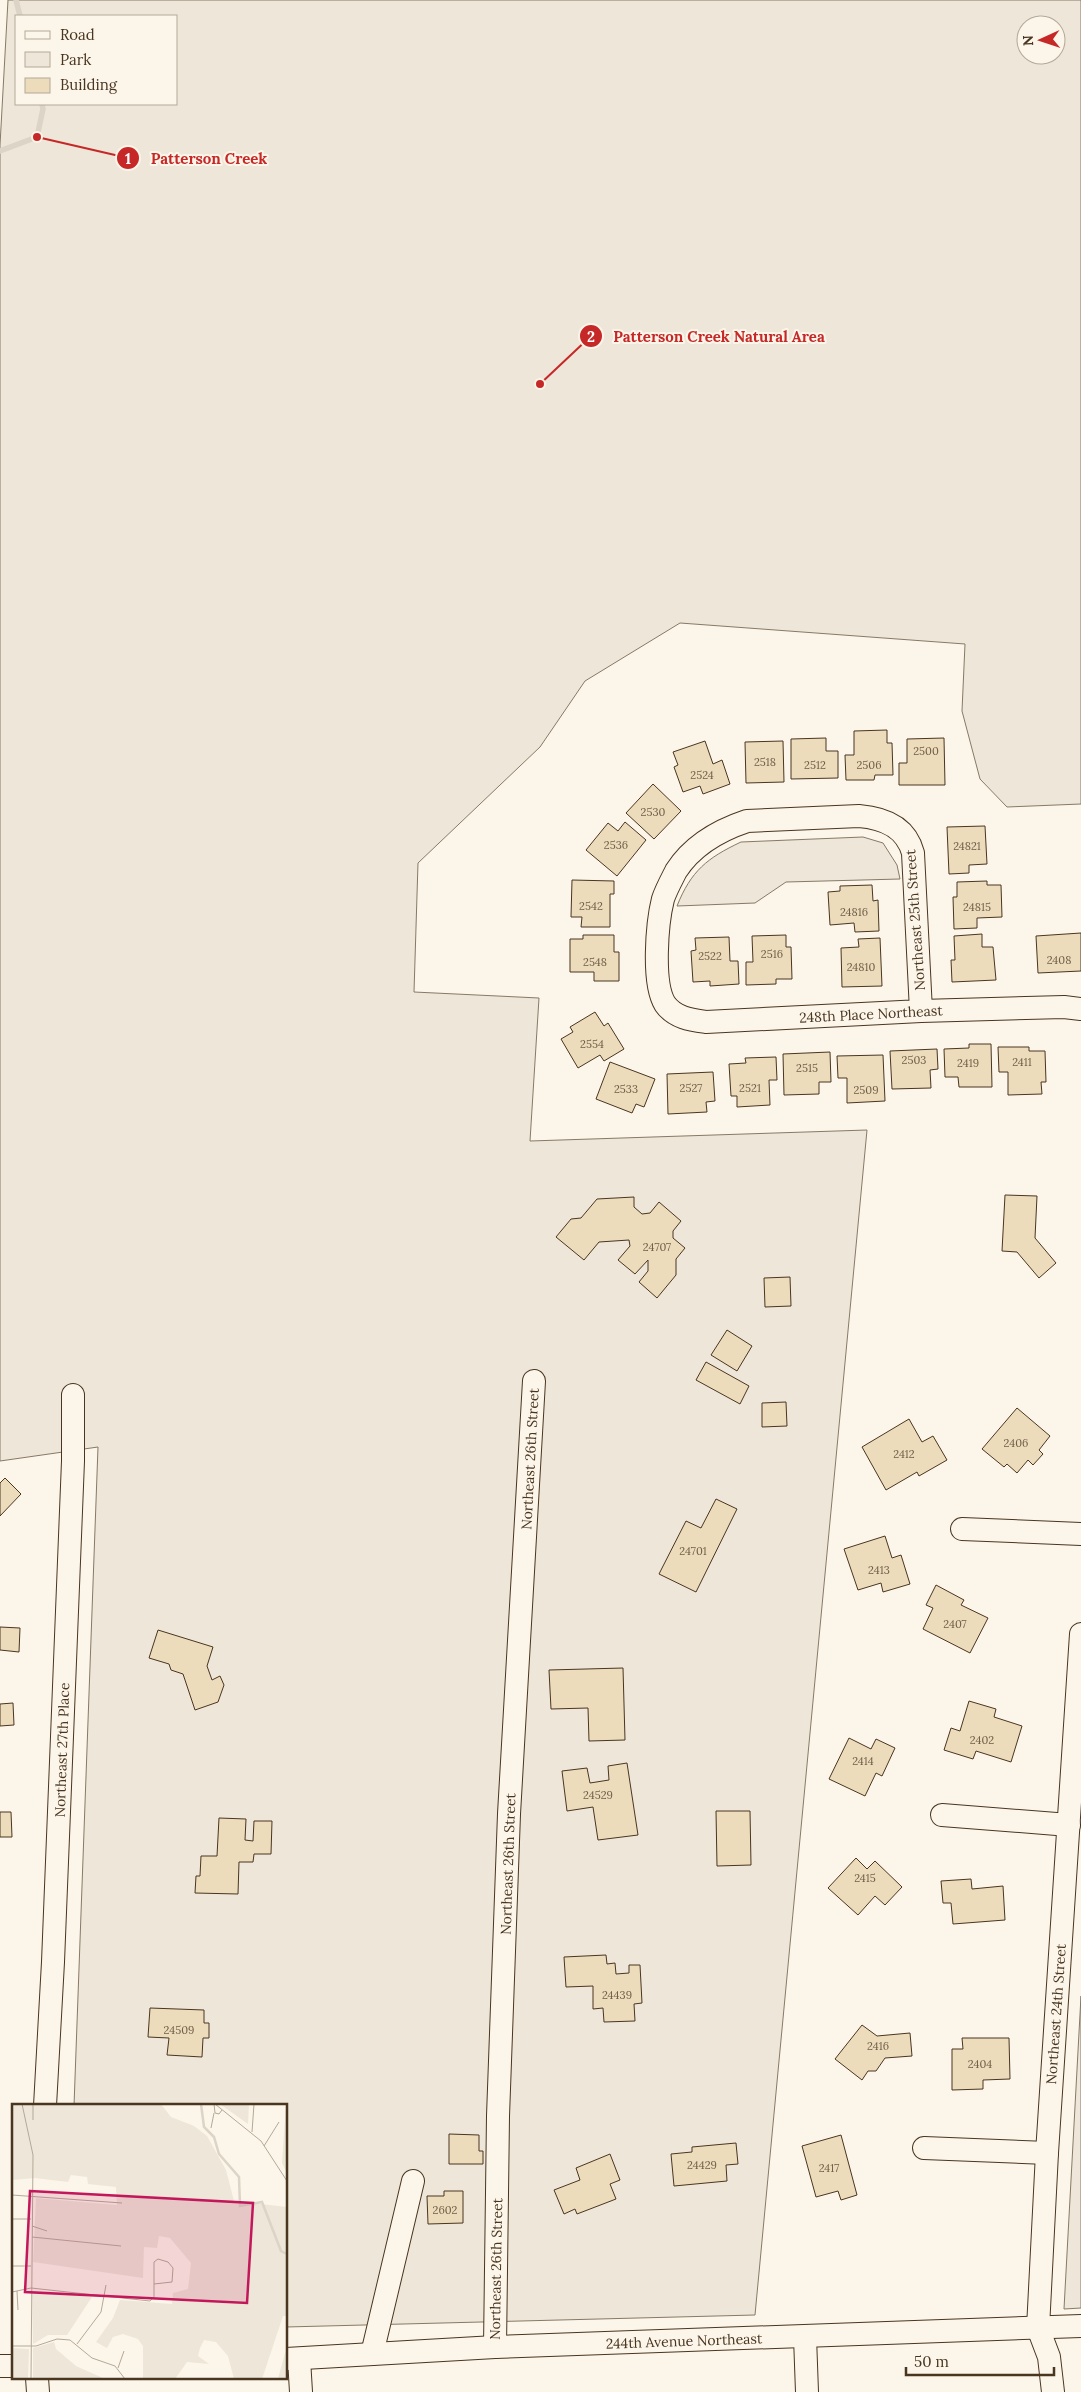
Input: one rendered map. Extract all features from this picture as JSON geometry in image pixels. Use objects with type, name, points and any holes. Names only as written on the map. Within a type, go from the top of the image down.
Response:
[{"type":"street","name":"248th Place Northeast","points":[[901,831],[889,822],[875,817],[841,817],[747,821],[730,827],[708,839],[677,870],[664,896],[660,916],[658,979],[660,991],[666,1005],[676,1014],[688,1020],[706,1022],[921,1011],[1064,1007],[1081,1009]]},
{"type":"street","name":"Northeast 25th Street","points":[[901,831],[910,843],[913,853],[921,1011]]},
{"type":"street","name":"Northeast 26th Street","points":[[495,2347],[498,2116],[510,1814],[534,1381]]},
{"type":"street","name":"Northeast 27th Place","points":[[45,2104],[53,1962],[74,1395]]},
{"type":"street","points":[[962,1529],[1081,1534]]},
{"type":"street","name":"Northeast 24th Street","points":[[1053,2392],[1049,2357],[1038,2328],[1046,2153],[1081,1634]]},
{"type":"street","points":[[942,1815],[1069,1825]]},
{"type":"street","points":[[924,2148],[1046,2153]]},
{"type":"street","points":[[372,2354],[413,2181]]},
{"type":"street","name":"244th Avenue Northeast","points":[[293,2359],[495,2347],[1081,2326]]},
{"type":"street","points":[[805,2337],[807,2392]]},
{"type":"street","points":[[293,2359],[302,2392]]},
{"type":"green space","points":[[8,0],[1081,0],[1081,804],[1007,807],[980,779],[962,711],[965,644],[680,623],[585,681],[540,747],[418,863],[414,992],[539,998],[530,1141],[867,1130],[755,2315],[288,2327],[288,2104],[74,2104],[98,1447],[0,1461],[0,145]]},
{"type":"green space","points":[[863,837],[883,843],[897,865],[900,879],[786,882],[755,903],[677,906],[688,883],[702,867],[719,854],[741,842]]},
{"type":"green space","points":[[1081,1996],[1081,2308],[1064,2309]]},
{"type":"building","points":[[887,730],[887,743],[892,743],[893,775],[875,775],[874,780],[846,780],[845,755],[854,755],[854,731]]},
{"type":"building","points":[[826,738],[826,751],[838,751],[838,778],[791,779],[791,739]]},
{"type":"building","points":[[944,738],[945,785],[899,785],[899,763],[907,763],[907,739]]},
{"type":"building","points":[[705,741],[713,764],[722,760],[730,784],[703,794],[700,786],[683,792],[674,767],[678,765],[673,752]]},
{"type":"building","points":[[783,741],[784,782],[746,783],[745,742]]},
{"type":"building","points":[[653,784],[681,811],[654,839],[626,813]]},
{"type":"building","points":[[625,822],[646,840],[617,876],[586,850],[608,823],[618,831]]},
{"type":"building","points":[[985,826],[987,864],[969,865],[969,873],[949,874],[947,827]]},
{"type":"building","points":[[572,880],[614,881],[614,894],[610,894],[610,927],[581,927],[582,917],[571,917]]},
{"type":"building","points":[[987,881],[987,885],[1001,885],[1002,917],[977,918],[977,928],[954,929],[953,897],[957,897],[957,882]]},
{"type":"building","points":[[872,885],[873,901],[878,900],[879,931],[855,932],[854,923],[830,925],[828,892],[840,891],[840,886]]},
{"type":"building","points":[[1081,933],[1081,971],[1038,973],[1036,936]]},
{"type":"building","points":[[982,934],[982,947],[993,947],[996,980],[952,982],[951,960],[955,960],[954,936]]},
{"type":"building","points":[[583,935],[614,935],[614,952],[619,952],[619,981],[594,981],[594,972],[570,972],[570,939],[583,939]]},
{"type":"building","points":[[786,935],[786,947],[791,947],[792,979],[776,979],[776,984],[746,985],[746,962],[753,962],[752,936]]},
{"type":"building","points":[[729,937],[730,961],[738,961],[739,984],[710,986],[710,981],[693,982],[691,951],[696,950],[695,938]]},
{"type":"building","points":[[880,938],[882,986],[842,987],[841,948],[859,947],[858,939]]},
{"type":"building","points":[[595,1012],[604,1026],[608,1023],[624,1049],[604,1061],[600,1055],[578,1068],[561,1039],[573,1032],[570,1027]]},
{"type":"building","points":[[969,1044],[991,1044],[992,1087],[959,1087],[958,1077],[945,1077],[944,1049],[969,1048]]},
{"type":"building","points":[[998,1047],[1029,1047],[1029,1051],[1045,1051],[1046,1082],[1041,1082],[1042,1094],[1008,1095],[1008,1072],[999,1072]]},
{"type":"building","points":[[937,1049],[938,1069],[930,1070],[931,1088],[892,1089],[890,1051]]},
{"type":"building","points":[[830,1052],[831,1082],[819,1082],[819,1094],[784,1095],[783,1054]]},
{"type":"building","points":[[883,1055],[885,1101],[847,1103],[847,1078],[838,1078],[837,1056]]},
{"type":"building","points":[[776,1057],[777,1080],[769,1080],[770,1105],[737,1107],[737,1096],[731,1096],[729,1064],[746,1063],[745,1058]]},
{"type":"building","points":[[610,1062],[655,1079],[644,1107],[636,1104],[632,1113],[596,1099]]},
{"type":"building","points":[[713,1072],[715,1101],[706,1102],[707,1112],[668,1114],[667,1074]]},
{"type":"building","points":[[1005,1195],[1037,1196],[1035,1238],[1056,1263],[1039,1278],[1017,1252],[1002,1251]]},
{"type":"building","points":[[634,1197],[634,1207],[642,1214],[650,1213],[659,1202],[681,1221],[673,1231],[673,1238],[685,1248],[676,1259],[676,1275],[657,1298],[639,1282],[648,1271],[648,1260],[635,1274],[618,1260],[630,1246],[629,1240],[599,1242],[584,1260],[556,1237],[571,1219],[581,1218],[597,1199]]},
{"type":"building","points":[[790,1277],[791,1306],[765,1307],[764,1278]]},
{"type":"building","points":[[727,1330],[752,1346],[737,1371],[711,1355]]},
{"type":"building","points":[[706,1362],[749,1386],[740,1404],[696,1380]]},
{"type":"building","points":[[786,1402],[787,1426],[762,1427],[762,1403]]},
{"type":"building","points":[[1017,1408],[1050,1436],[1039,1450],[1043,1454],[1033,1465],[1028,1460],[1017,1473],[1007,1464],[1004,1467],[982,1449]]},
{"type":"building","points":[[909,1419],[922,1442],[933,1436],[947,1460],[919,1476],[917,1472],[886,1490],[862,1447]]},
{"type":"building","points":[[5,1478],[21,1494],[0,1516],[0,1483]]},
{"type":"building","points":[[716,1499],[737,1509],[696,1592],[659,1574],[686,1521],[701,1528]]},
{"type":"building","points":[[885,1536],[892,1558],[901,1555],[910,1584],[883,1592],[881,1583],[858,1590],[844,1549]]},
{"type":"building","points":[[936,1585],[964,1600],[961,1605],[988,1618],[970,1653],[923,1629],[933,1608],[926,1605]]},
{"type":"building","points":[[0,1627],[20,1628],[19,1652],[0,1650]]},
{"type":"building","points":[[158,1630],[213,1647],[207,1666],[212,1680],[220,1676],[224,1685],[218,1702],[195,1710],[183,1674],[171,1670],[169,1664],[149,1658]]},
{"type":"building","points":[[623,1668],[625,1740],[589,1741],[588,1708],[551,1709],[549,1670]]},
{"type":"building","points":[[969,1701],[996,1709],[994,1717],[1022,1726],[1011,1762],[976,1751],[973,1759],[944,1750],[951,1728],[960,1731]]},
{"type":"building","points":[[13,1703],[14,1725],[0,1726],[0,1704]]},
{"type":"building","points":[[849,1738],[871,1749],[876,1739],[895,1748],[882,1776],[876,1773],[865,1796],[829,1779]]},
{"type":"building","points":[[627,1763],[638,1835],[598,1840],[593,1807],[567,1811],[562,1771],[587,1768],[590,1783],[609,1780],[608,1766]]},
{"type":"building","points":[[716,1811],[750,1811],[751,1865],[717,1866]]},
{"type":"building","points":[[0,1812],[11,1812],[12,1837],[0,1837]]},
{"type":"building","points":[[219,1818],[246,1819],[245,1840],[253,1841],[254,1821],[272,1821],[271,1854],[254,1854],[253,1862],[239,1862],[238,1894],[195,1893],[196,1876],[200,1876],[201,1856],[217,1856]]},
{"type":"building","points":[[856,1858],[867,1869],[875,1861],[902,1887],[885,1905],[875,1896],[858,1915],[828,1888]]},
{"type":"building","points":[[971,1879],[972,1889],[1003,1886],[1005,1920],[953,1924],[951,1903],[943,1903],[941,1881]]},
{"type":"building","points":[[606,1955],[607,1964],[615,1963],[616,1974],[629,1973],[629,1965],[640,1965],[642,2003],[634,2004],[635,2021],[604,2022],[603,2008],[593,2009],[593,1986],[566,1987],[564,1957]]},
{"type":"building","points":[[150,2008],[204,2010],[204,2023],[209,2023],[209,2038],[203,2038],[202,2057],[167,2055],[169,2038],[148,2037]]},
{"type":"building","points":[[862,2025],[877,2036],[910,2033],[912,2056],[885,2058],[876,2071],[868,2071],[862,2080],[835,2059]]},
{"type":"building","points":[[962,2038],[1009,2038],[1010,2079],[983,2080],[983,2089],[952,2090],[952,2049],[963,2049]]},
{"type":"building","points":[[449,2134],[479,2135],[479,2151],[483,2151],[483,2164],[449,2164]]},
{"type":"building","points":[[841,2135],[857,2195],[841,2200],[838,2191],[816,2197],[802,2146]]},
{"type":"building","points":[[736,2143],[738,2164],[726,2165],[727,2181],[674,2186],[671,2154],[692,2152],[692,2147]]},
{"type":"building","points":[[610,2154],[620,2180],[610,2184],[616,2199],[577,2214],[575,2209],[564,2214],[554,2190],[580,2180],[576,2168]]},
{"type":"building","points":[[444,2191],[463,2191],[463,2223],[428,2224],[427,2196],[444,2196]]},
{"type":"waterway","points":[[16,0],[20,15]]},
{"type":"waterway","points":[[0,151],[37,137],[42,105]]},
{"type":"place","name":"Patterson Creek","points":[[37,137]]},
{"type":"place","name":"Patterson Creek Natural Area","points":[[540,384]]}]
